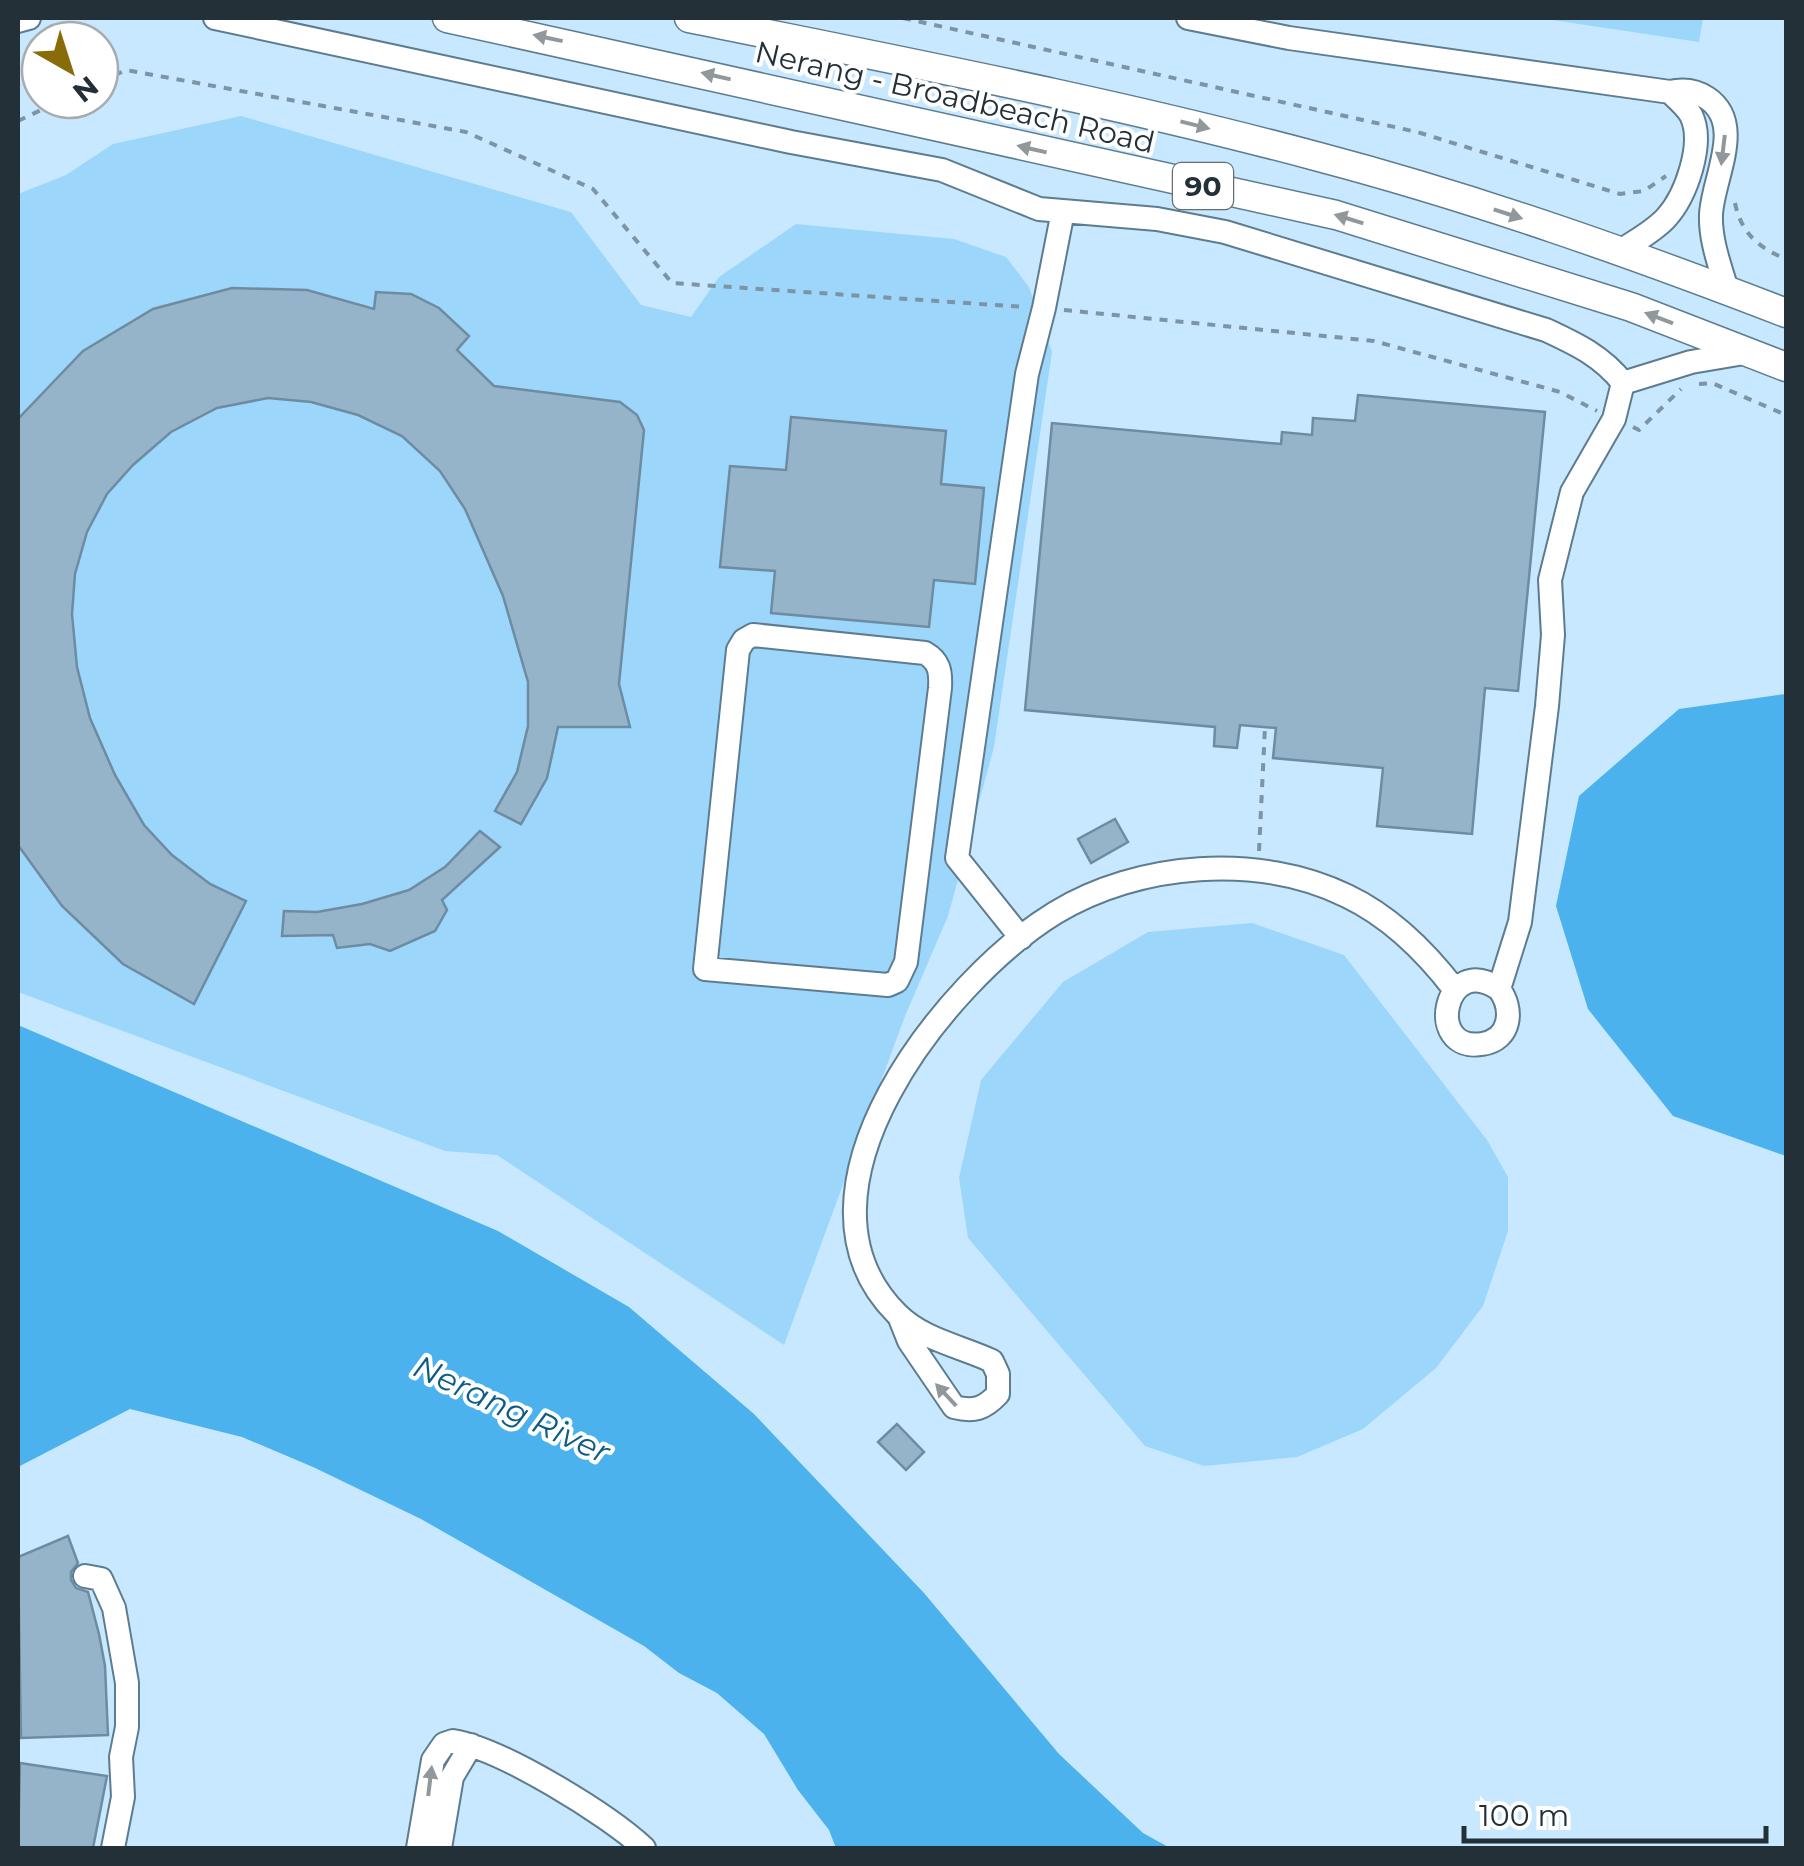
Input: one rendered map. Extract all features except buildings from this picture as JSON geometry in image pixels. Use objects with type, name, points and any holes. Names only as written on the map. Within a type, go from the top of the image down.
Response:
[{"type":"main road","name":"Nerang - Broadbeach Road","points":[[447,18],[1336,215],[1631,307],[1786,367]]},
{"type":"main road","name":"Nerang - Broadbeach Road","points":[[691,18],[996,80],[1247,138],[1403,181],[1622,250],[1786,313]]},
{"type":"street","points":[[18,21],[29,18]]},
{"type":"street","points":[[215,18],[771,138],[928,167],[1017,202],[1063,211],[1157,219],[1226,232],[1546,330],[1582,346],[1608,364],[1623,382]]},
{"type":"street","points":[[1188,18],[1289,38],[1670,92],[1696,92],[1713,102],[1722,116],[1724,143],[1711,228],[1727,290]]},
{"type":"street","points":[[1622,250],[1668,216],[1682,192],[1692,161],[1695,136],[1691,116],[1670,92]]},
{"type":"street","points":[[957,858],[1027,374],[1063,211]]},
{"type":"street","points":[[1623,382],[1691,362],[1750,352]]},
{"type":"street","points":[[1499,989],[1520,922],[1548,706],[1553,635],[1550,580],[1572,492],[1614,419],[1623,382]]},
{"type":"street","points":[[754,635],[792,638],[924,653],[934,658],[940,667],[940,688],[919,851],[906,962],[897,981],[877,986],[706,969],[738,650],[744,640],[754,635]]},
{"type":"street","points":[[919,851],[957,858],[1020,938]]},
{"type":"street","points":[[898,1316],[956,1349],[992,1360],[998,1374],[998,1394],[987,1405],[971,1412],[954,1407],[908,1342],[898,1316],[863,1263],[854,1230],[853,1199],[882,1107],[906,1062],[935,1024],[1020,938],[1056,913],[1127,883],[1202,869],[1282,875],[1317,884],[1378,913],[1433,961],[1455,990]]},
{"type":"street","points":[[1472,981],[1499,989],[1506,998],[1509,1019],[1498,1038],[1478,1045],[1460,1040],[1448,1025],[1446,1006],[1455,990],[1472,981]]},
{"type":"street","points":[[85,1576],[100,1580],[108,1590],[127,1683],[128,1727],[121,1756],[123,1797],[114,1848]]},
{"type":"street","points":[[418,1848],[431,1766],[444,1744],[453,1741],[517,1764],[616,1825],[644,1848]]},
{"type":"street","points":[[440,1848],[452,1778],[471,1745]]},
{"type":"path","points":[[903,18],[1417,132],[1620,194],[1654,186],[1673,167]]},
{"type":"path","points":[[120,73],[126,70],[466,132],[592,189],[672,284],[1044,308],[1374,342],[1560,392],[1639,430],[1685,385],[1712,383],[1786,414]]},
{"type":"path","points":[[1736,192],[1738,217],[1744,229],[1760,246],[1786,259]]},
{"type":"path","points":[[1258,872],[1265,727]]},
{"type":"shaded area","points":[[1539,18],[1703,18],[1699,42]]},
{"type":"shaded area","points":[[241,116],[571,212],[641,305],[691,317],[719,277],[796,224],[954,239],[1006,257],[1029,287],[1052,352],[994,747],[948,916],[905,1016],[784,1345],[497,1155],[445,1151],[18,992],[18,194],[66,175],[113,144]]},
{"type":"shaded area","points":[[1252,923],[1344,955],[1487,1140],[1508,1177],[1508,1231],[1483,1306],[1436,1368],[1363,1429],[1297,1457],[1204,1466],[1145,1446],[968,1238],[959,1178],[981,1080],[1063,982],[1148,932]]},
{"type":"water","points":[[1786,694],[1786,1156],[1673,1116],[1588,1009],[1556,906],[1579,796],[1679,709]]},
{"type":"water","name":"Nerang River","points":[[18,1025],[498,1231],[629,1307],[754,1414],[924,1593],[1059,1754],[1143,1833],[1170,1848],[836,1848],[829,1830],[798,1790],[764,1734],[717,1693],[679,1673],[644,1646],[421,1519],[313,1467],[242,1437],[130,1409],[18,1467]]}]
